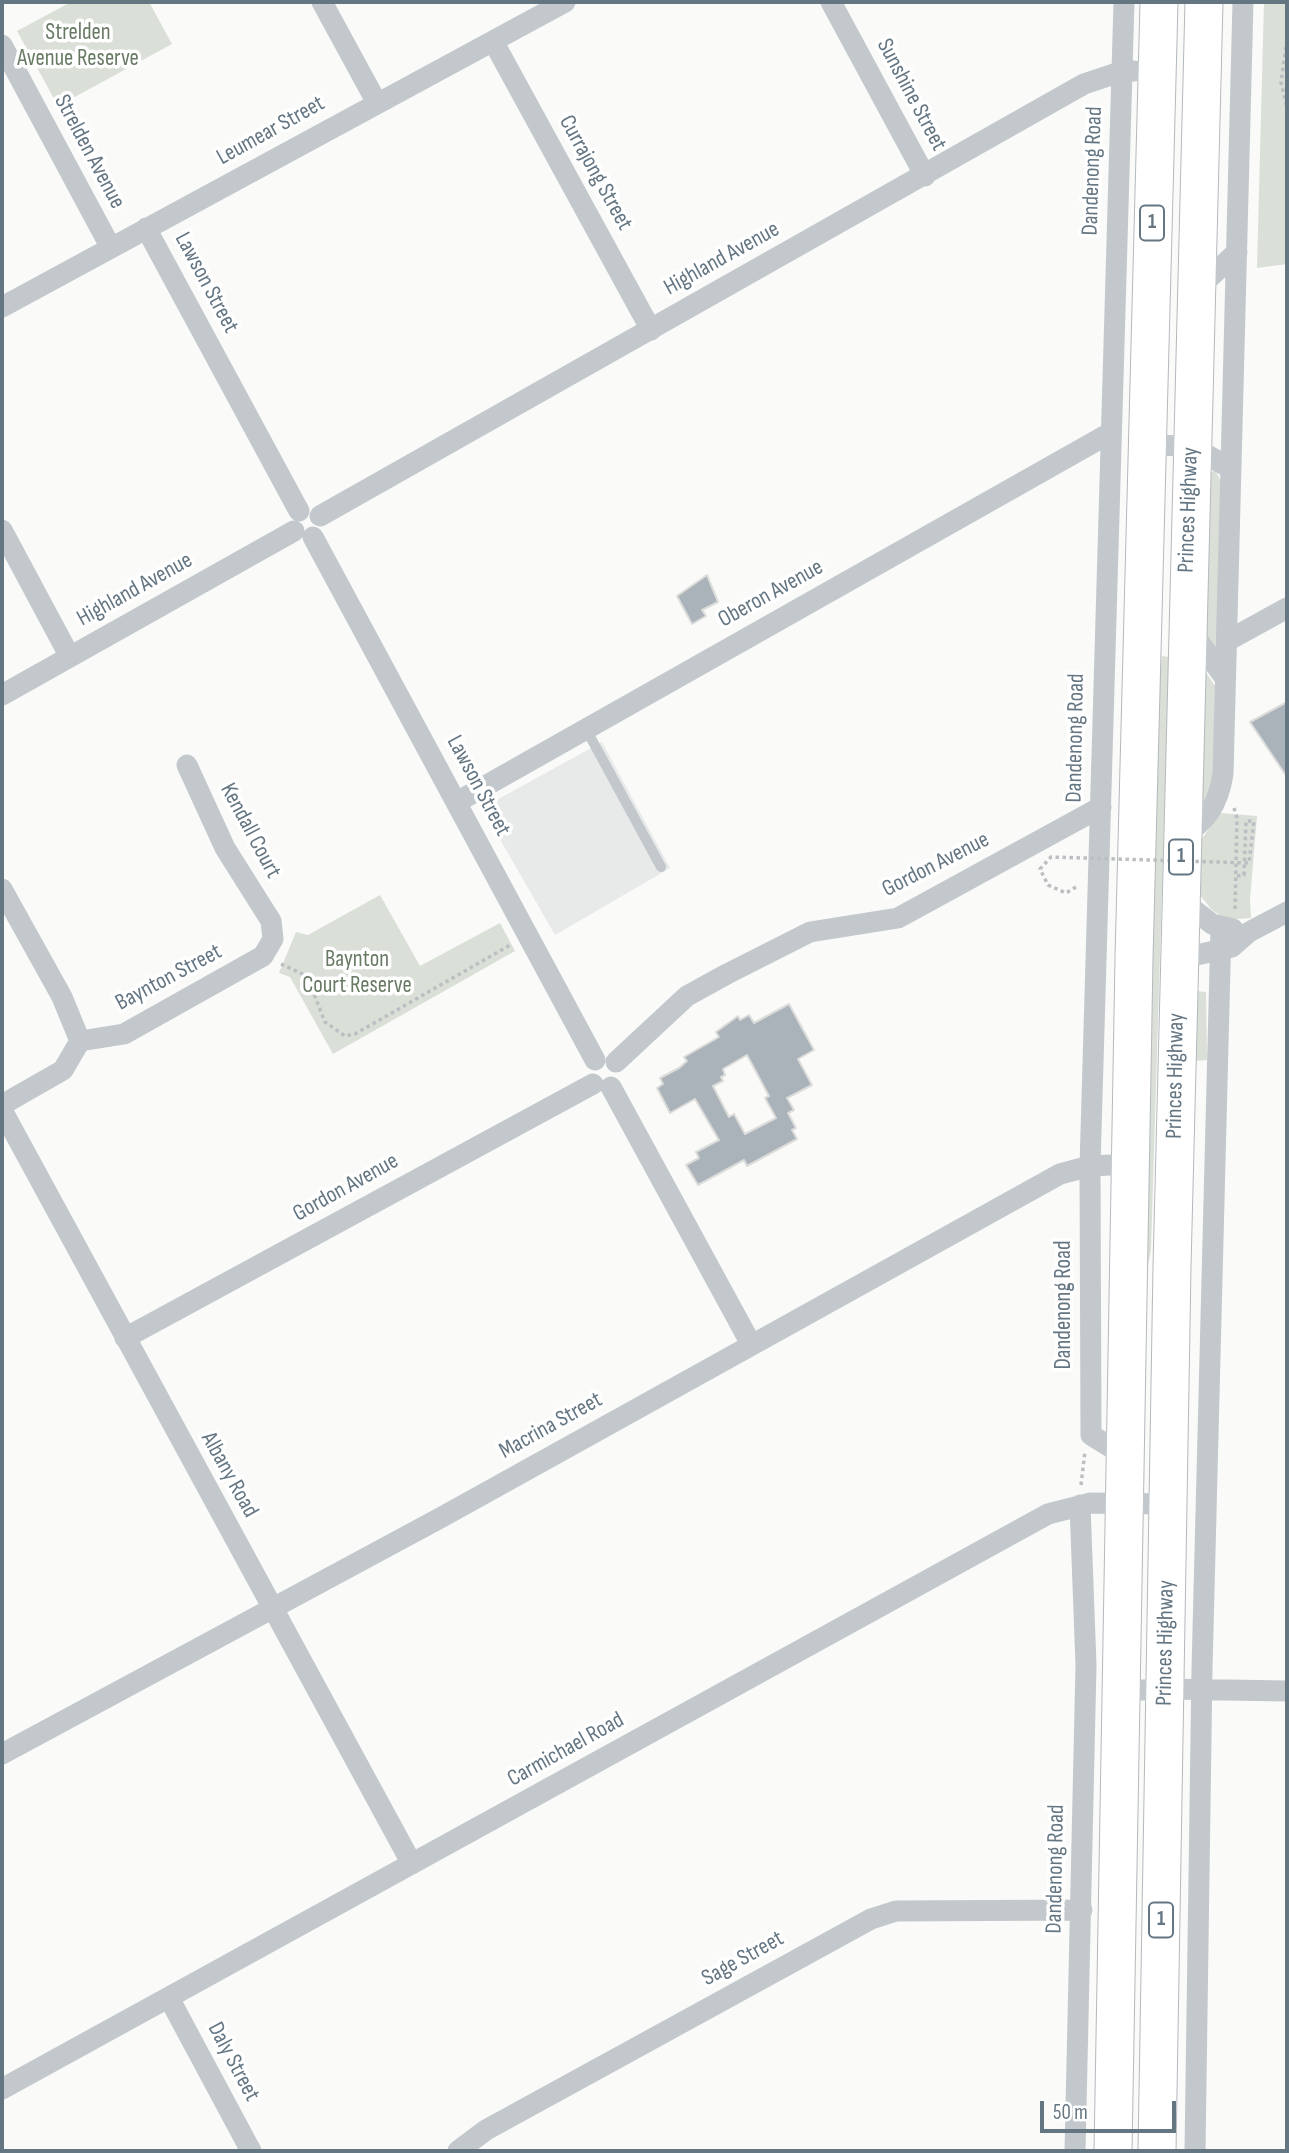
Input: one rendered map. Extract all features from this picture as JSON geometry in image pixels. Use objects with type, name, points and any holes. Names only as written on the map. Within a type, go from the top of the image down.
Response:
[{"type":"highway","name":"Princes Highway","points":[[1113,2151],[1146,445],[1140,71],[1159,2]]},
{"type":"highway","name":"Princes Highway","points":[[1157,2151],[1181,836],[1203,2]]},
{"type":"street","points":[[322,2],[377,103]]},
{"type":"street","name":"Leumear Street","points":[[2,307],[565,2]]},
{"type":"street","name":"Sunshine Street","points":[[831,2],[925,176]]},
{"type":"street","name":"Dandenong Road","points":[[1091,1435],[1090,1166],[1110,433],[1140,71],[1124,2]]},
{"type":"street","points":[[1181,836],[1199,825],[1220,792],[1227,641],[1243,2]]},
{"type":"street","name":"Currajong Street","points":[[493,41],[651,330]]},
{"type":"street","name":"Strelden Avenue","points":[[2,45],[111,248]]},
{"type":"street","name":"Highland Avenue","points":[[2,695],[302,526],[313,509],[320,516],[1084,84],[1140,71]]},
{"type":"street","name":"Lawson Street","points":[[146,228],[302,526],[605,1061]]},
{"type":"street","points":[[1195,292],[1237,252]]},
{"type":"street","name":"Oberon Avenue","points":[[457,802],[1110,433]]},
{"type":"street","points":[[1146,445],[1191,446],[1230,468]]},
{"type":"street","points":[[2,530],[70,657]]},
{"type":"street","points":[[1227,641],[1287,608]]},
{"type":"street","points":[[1186,624],[1225,678]]},
{"type":"street","name":"Kendall Court","points":[[187,765],[225,848],[271,921],[273,939],[263,956]]},
{"type":"street","name":"Gordon Avenue","points":[[605,1061],[687,996],[717,979],[810,932],[898,918],[1101,807]]},
{"type":"street","points":[[2,889],[62,997],[80,1041],[63,1070],[2,1108]]},
{"type":"street","points":[[1180,899],[1249,932]]},
{"type":"street","points":[[1179,959],[1220,951],[1240,943],[1249,932],[1287,912]]},
{"type":"street","points":[[1195,2151],[1202,1689],[1220,951],[1228,921]]},
{"type":"street","name":"Baynton Street","points":[[80,1041],[124,1034],[263,956]]},
{"type":"street","points":[[605,1061],[619,1076],[602,1085],[751,1344]]},
{"type":"street","name":"Gordon Avenue","points":[[125,1338],[602,1085]]},
{"type":"street","name":"Albany Road","points":[[2,1108],[412,1864]]},
{"type":"street","name":"Macrina Street","points":[[2,1754],[442,1517],[1060,1174],[1090,1166],[1130,1164]]},
{"type":"street","points":[[1091,1435],[1125,1457]]},
{"type":"street","name":"Carmichael Road","points":[[2,2089],[1048,1514],[1080,1505],[1169,1504]]},
{"type":"street","name":"Dandenong Road","points":[[1075,2151],[1086,1665],[1080,1505]]},
{"type":"street","points":[[1121,1691],[1287,1691]]},
{"type":"street","name":"Sage Street","points":[[458,2151],[486,2130],[871,1919],[896,1911],[1082,1910]]},
{"type":"street","name":"Daly Street","points":[[169,1998],[251,2151]]},
{"type":"lane","points":[[586,729],[661,867]]},
{"type":"path","points":[[1287,40],[1281,82],[1287,108]]},
{"type":"path","points":[[1228,921],[1237,876],[1237,818]]},
{"type":"path","points":[[1076,887],[1066,893],[1048,885],[1040,869],[1043,862],[1051,857],[1249,863],[1254,821],[1246,821],[1244,875],[1237,876]]},
{"type":"path","points":[[263,956],[307,976],[325,1022],[345,1036],[355,1034],[514,943]]},
{"type":"path","points":[[1080,1505],[1083,1458],[1091,1435]]},
{"type":"shaded area","points":[[602,742],[670,868],[555,935],[482,808]]},
{"type":"green space","name":"Strelden Avenue Reserve","points":[[71,2],[149,2],[172,44],[58,106],[17,31]]},
{"type":"green space","points":[[1264,2],[1287,2],[1287,264],[1257,268]]},
{"type":"green space","points":[[1215,470],[1223,485],[1216,657],[1203,632],[1209,474]]},
{"type":"green space","points":[[1162,656],[1169,657],[1151,1250],[1142,1294],[1154,738]]},
{"type":"green space","points":[[1205,671],[1215,686],[1213,789],[1208,801],[1198,809]]},
{"type":"green space","points":[[1220,813],[1257,816],[1250,899],[1251,918],[1227,920],[1212,910],[1199,894],[1198,844]]},
{"type":"green space","name":"Baynton Court Reserve","points":[[380,895],[420,966],[500,923],[515,951],[333,1054],[290,977],[279,973],[296,932],[308,935]]},
{"type":"green space","points":[[1195,991],[1206,992],[1207,1060],[1193,1061]]},
{"type":"building","points":[[707,575],[718,602],[702,610],[706,616],[692,624],[677,596]]},
{"type":"building","points":[[1287,702],[1287,777],[1250,722]]},
{"type":"building","points":[[789,1004],[814,1050],[798,1059],[812,1085],[787,1098],[794,1110],[788,1113],[796,1128],[792,1130],[797,1139],[747,1166],[744,1160],[698,1185],[686,1165],[699,1158],[696,1152],[719,1140],[695,1099],[670,1113],[657,1088],[663,1084],[660,1078],[687,1061],[684,1057],[719,1037],[716,1032],[738,1016],[740,1020],[749,1015],[754,1023]],"holes":[[[747,1055],[769,1096],[765,1098],[776,1118],[745,1134],[734,1114],[729,1117],[713,1086],[723,1081],[723,1069]]]}]
